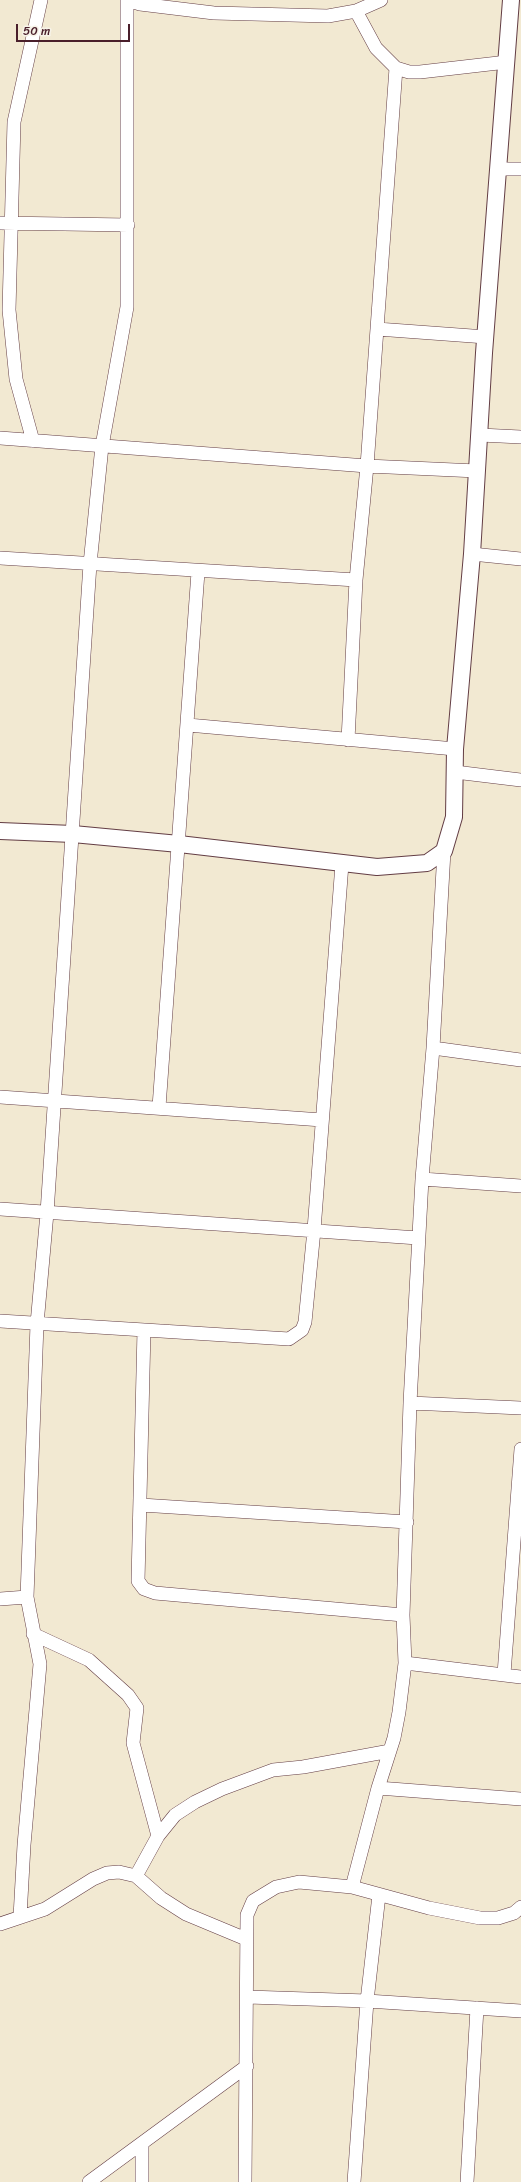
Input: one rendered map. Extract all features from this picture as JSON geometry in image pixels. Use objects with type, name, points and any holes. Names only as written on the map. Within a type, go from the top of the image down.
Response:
[{"type":"street","points":[[33,441],[16,379],[5,325],[5,223],[15,109],[38,20],[41,0]]},
{"type":"street","points":[[20,1917],[24,1845],[40,1664],[27,1597],[37,1324],[47,1213],[90,564],[102,446],[127,307],[128,0],[140,4],[214,13],[328,16],[356,11],[381,0]]},
{"type":"street","points":[[352,1887],[378,1788],[390,1751],[399,1712],[405,1663],[403,1615],[410,1403],[418,1238],[433,1048],[444,850],[454,817],[455,749],[472,554],[486,338],[511,0]]},
{"type":"street","points":[[356,11],[376,48],[396,68],[409,72],[420,72],[506,62]]},
{"type":"street","points":[[348,740],[356,580],[367,466],[396,68]]},
{"type":"street","points":[[499,169],[521,169]]},
{"type":"street","points":[[5,223],[128,225]]},
{"type":"street","points":[[377,329],[486,338]]},
{"type":"street","points":[[480,435],[521,437]]},
{"type":"street","points":[[0,438],[367,466],[477,471]]},
{"type":"street","points":[[472,554],[521,559]]},
{"type":"street","points":[[0,558],[198,572],[356,580]]},
{"type":"street","points":[[159,1107],[198,572]]},
{"type":"street","points":[[188,725],[455,749]]},
{"type":"street","points":[[455,772],[521,780]]},
{"type":"street","points":[[0,831],[73,834],[179,844],[377,867],[427,863],[444,850]]},
{"type":"street","points":[[0,1321],[289,1339],[302,1330],[305,1322],[314,1230],[342,864]]},
{"type":"street","points":[[433,1048],[521,1060]]},
{"type":"street","points":[[0,1097],[159,1107],[322,1120]]},
{"type":"street","points":[[422,1179],[521,1186]]},
{"type":"street","points":[[0,1209],[418,1238]]},
{"type":"street","points":[[144,1330],[138,1581],[144,1589],[155,1593],[403,1615]]},
{"type":"street","points":[[410,1403],[521,1408]]},
{"type":"street","points":[[504,1674],[515,1614],[521,1449]]},
{"type":"street","points":[[141,1505],[406,1522]]},
{"type":"street","points":[[0,1599],[27,1597]]},
{"type":"street","points":[[33,1634],[89,1660],[128,1695],[138,1708],[133,1743],[158,1836]]},
{"type":"street","points":[[405,1663],[521,1677]]},
{"type":"street","points":[[136,1876],[158,1836],[175,1815],[188,1806],[256,1775],[273,1770],[303,1767],[390,1751]]},
{"type":"street","points":[[378,1788],[521,1799]]},
{"type":"street","points":[[0,1924],[45,1909],[107,1873],[119,1872],[136,1876],[161,1898],[186,1914],[246,1939]]},
{"type":"street","points":[[245,2182],[248,1997],[246,1939],[247,1915],[253,1901],[276,1887],[299,1882],[352,1887],[428,1908],[480,1918],[498,1918],[514,1913],[521,1907]]},
{"type":"street","points":[[354,2182],[367,2001],[379,1895]]},
{"type":"street","points":[[248,1997],[367,2001],[521,2011]]},
{"type":"street","points":[[467,2182],[477,2008]]},
{"type":"street","points":[[89,2182],[247,2066]]},
{"type":"street","points":[[142,2143],[142,2182]]}]
